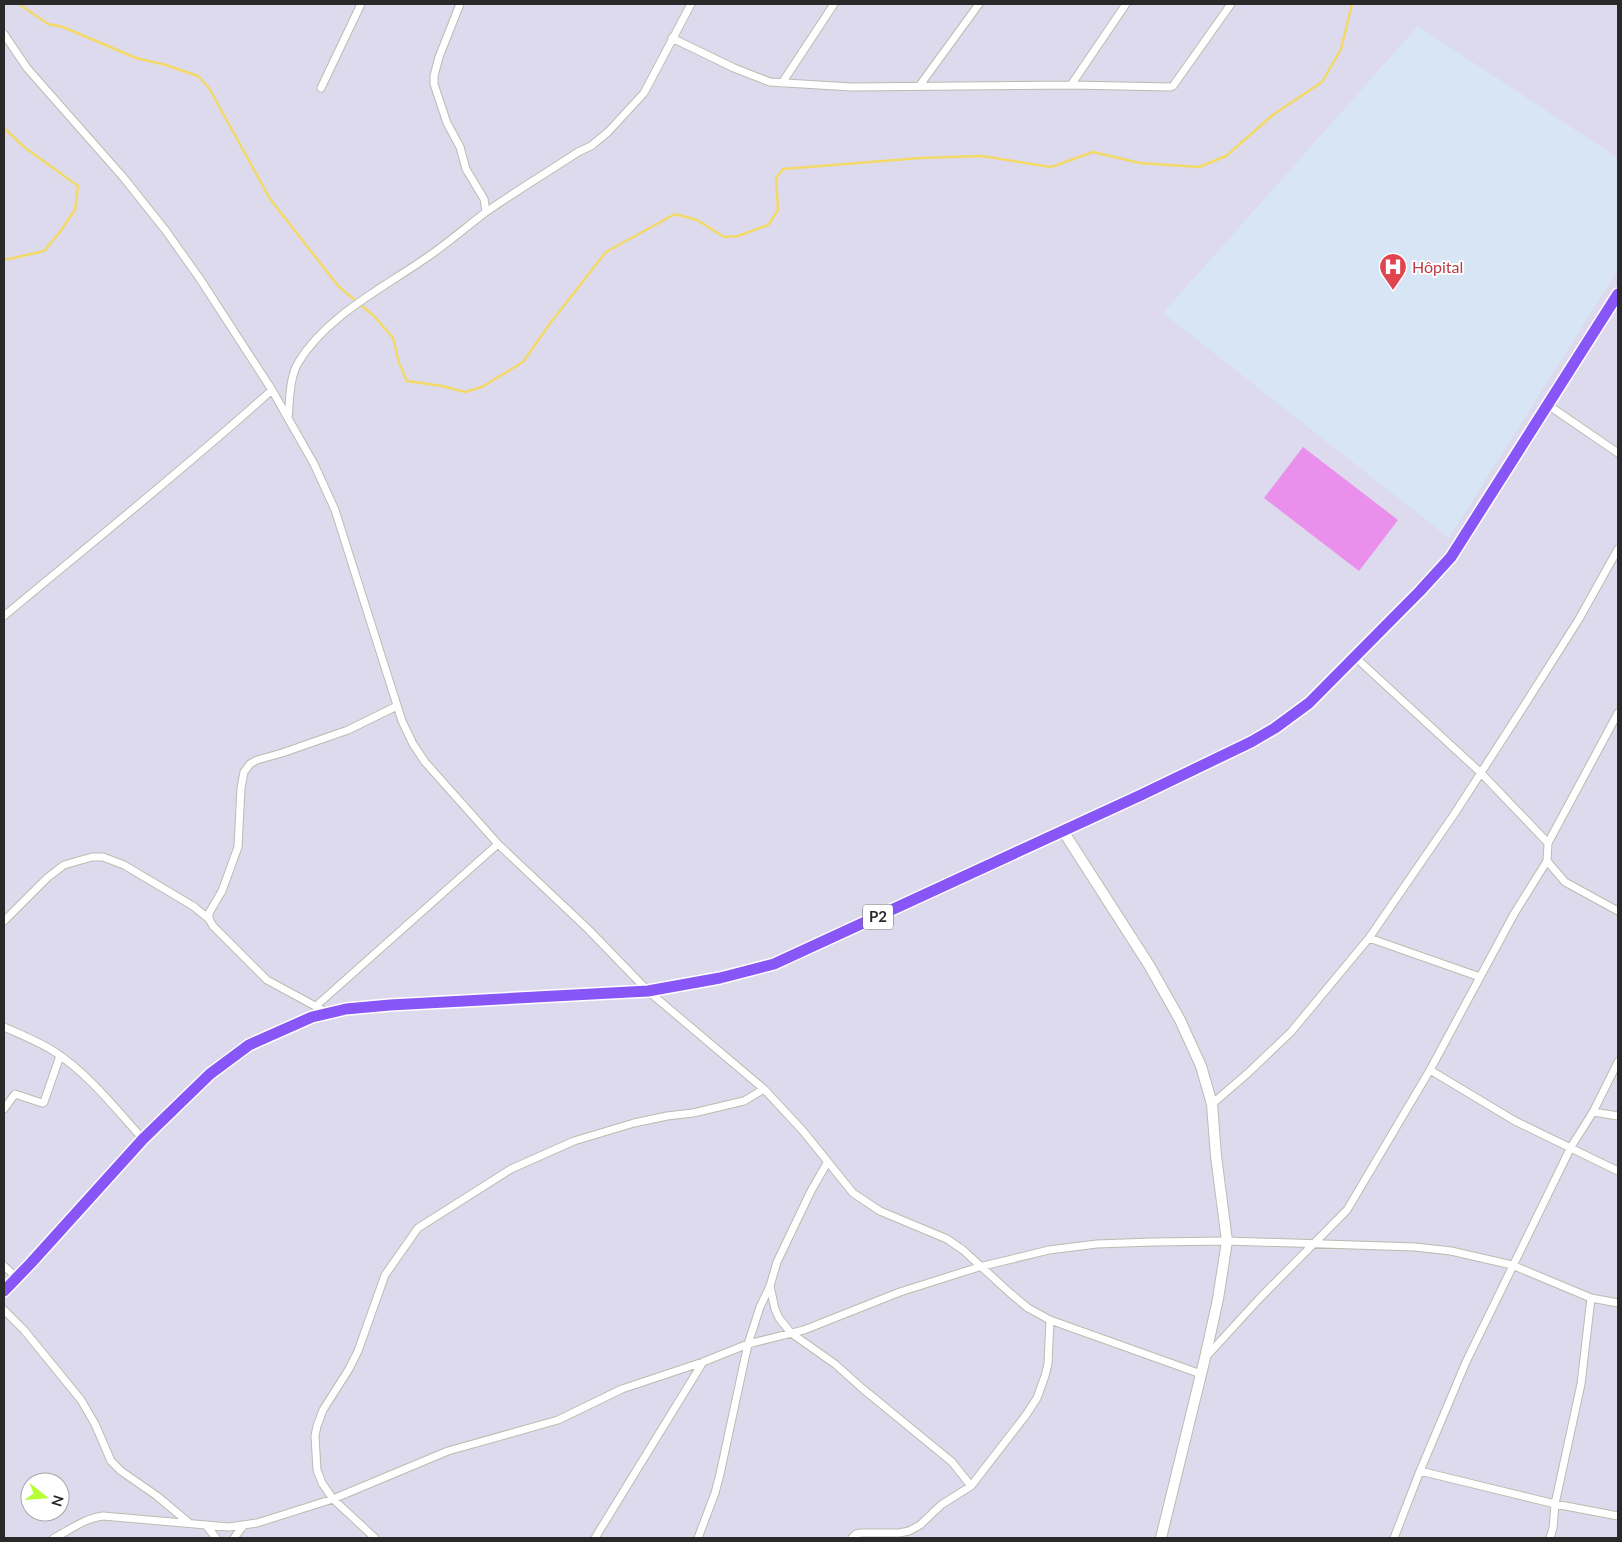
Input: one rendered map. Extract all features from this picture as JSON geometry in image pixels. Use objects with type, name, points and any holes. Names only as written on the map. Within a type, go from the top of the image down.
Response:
[{"type":"main road","name":"P2","points":[[4,1291],[143,1139],[210,1074],[249,1045],[312,1017],[346,1009],[390,1004],[648,991],[720,978],[774,964],[1063,831],[1234,750],[1275,728],[1309,703],[1451,557],[1618,294]]},
{"type":"main road","points":[[1063,831],[1149,964],[1180,1020],[1201,1066],[1212,1104],[1216,1156],[1227,1241],[1218,1299],[1205,1358],[1161,1538]]},
{"type":"street","points":[[321,88],[361,4]]},
{"type":"street","points":[[460,4],[438,56],[434,84],[447,123],[460,147],[466,169],[484,199],[486,212]]},
{"type":"street","points":[[288,418],[292,382],[298,364],[313,342],[349,308],[438,250],[486,212],[578,152],[591,146],[608,132],[644,93],[691,4]]},
{"type":"street","points":[[782,82],[834,4]]},
{"type":"street","points":[[920,85],[979,4]]},
{"type":"street","points":[[1071,85],[1126,4]]},
{"type":"street","points":[[672,38],[750,75],[763,80],[782,82],[852,87],[920,85],[1166,87],[1173,86],[1230,4]]},
{"type":"street","points":[[4,34],[27,68],[123,177],[166,231],[200,278],[272,390],[314,464],[335,510],[374,627],[387,676],[412,744],[425,762],[498,844],[588,929],[648,991],[764,1089],[808,1137],[853,1193],[862,1200],[880,1211],[947,1238],[1028,1308],[1050,1320],[1201,1374]]},
{"type":"street","points":[[4,616],[137,505],[176,475],[272,390]]},
{"type":"street","points":[[1548,405],[1618,453]]},
{"type":"street","points":[[1212,1104],[1291,1032],[1369,938],[1481,773],[1580,619],[1618,549]]},
{"type":"street","points":[[1354,656],[1481,773],[1548,843]]},
{"type":"street","points":[[209,920],[210,913],[222,891],[238,847],[241,788],[244,772],[250,764],[256,760],[282,754],[348,730],[397,706]]},
{"type":"street","points":[[1205,1358],[1312,1244],[1347,1210],[1430,1070],[1514,914],[1547,861],[1548,843],[1618,713]]},
{"type":"street","points":[[316,1006],[498,844]]},
{"type":"street","points":[[4,921],[46,878],[64,865],[92,857],[103,857],[124,865],[193,906],[267,980],[328,1013]]},
{"type":"street","points":[[1547,861],[1565,882],[1618,910]]},
{"type":"street","points":[[1369,938],[1480,977]]},
{"type":"street","points":[[4,1026],[51,1050],[67,1061],[85,1076],[143,1139]]},
{"type":"street","points":[[4,1109],[15,1094],[42,1104],[60,1056]]},
{"type":"street","points":[[1394,1538],[1466,1362],[1571,1147],[1593,1112],[1618,1062]]},
{"type":"street","points":[[1430,1070],[1515,1121],[1618,1171]]},
{"type":"street","points":[[375,1538],[332,1499],[322,1484],[317,1470],[315,1436],[319,1418],[358,1351],[385,1275],[418,1228],[511,1169],[574,1141],[634,1122],[693,1113],[744,1101],[764,1089]]},
{"type":"street","points":[[1593,1112],[1618,1116]]},
{"type":"street","points":[[698,1538],[715,1493],[748,1344],[760,1307],[770,1286],[781,1253],[811,1191],[827,1163]]},
{"type":"street","points":[[54,1538],[95,1517],[108,1516],[229,1527],[243,1526],[332,1499],[448,1451],[558,1420],[622,1389],[703,1362],[748,1344],[804,1330],[900,1292],[979,1267],[1048,1250],[1097,1244],[1227,1241],[1415,1247],[1451,1251],[1512,1265],[1591,1298],[1618,1303]]},
{"type":"street","points":[[4,1266],[17,1278]]},
{"type":"street","points":[[770,1286],[779,1318],[791,1333],[835,1364],[952,1462],[971,1486]]},
{"type":"street","points":[[1550,1538],[1553,1528],[1555,1504],[1581,1384],[1591,1298]]},
{"type":"street","points":[[4,1310],[24,1330],[81,1400],[95,1424],[111,1461],[121,1471],[190,1523]]},
{"type":"street","points":[[852,1538],[856,1534],[861,1533],[899,1534],[909,1531],[920,1525],[941,1505],[971,1486],[1037,1398],[1046,1376],[1048,1364],[1050,1320]]},
{"type":"street","points":[[595,1538],[703,1362]]},
{"type":"street","points":[[1420,1471],[1555,1504],[1618,1516]]},
{"type":"street","points":[[206,1525],[216,1538]]},
{"type":"street","points":[[234,1538],[243,1526]]},
{"type":"shaded area","name":"Hôpital","points":[[1418,26],[1618,158],[1618,270],[1449,538],[1163,313]]},
{"type":"shaded area","points":[[1303,447],[1398,520],[1359,571],[1264,498]]},
{"type":"waterway","points":[[19,4],[48,24],[63,27],[136,58],[166,65],[198,76],[209,88],[270,199],[339,287],[374,316],[393,338],[399,363],[407,381],[442,386],[465,392],[482,387],[523,362],[551,322],[606,252],[675,214],[697,220],[724,237],[738,236],[768,225],[778,210],[776,178],[783,169],[920,158],[982,156],[1051,167],[1093,152],[1140,163],[1199,167],[1226,156],[1274,114],[1322,82],[1341,49],[1352,4]]},
{"type":"waterway","points":[[4,128],[24,147],[78,186],[75,210],[44,251],[4,259]]},
{"type":"place","name":"Hôpital","points":[[1393,291]]}]
